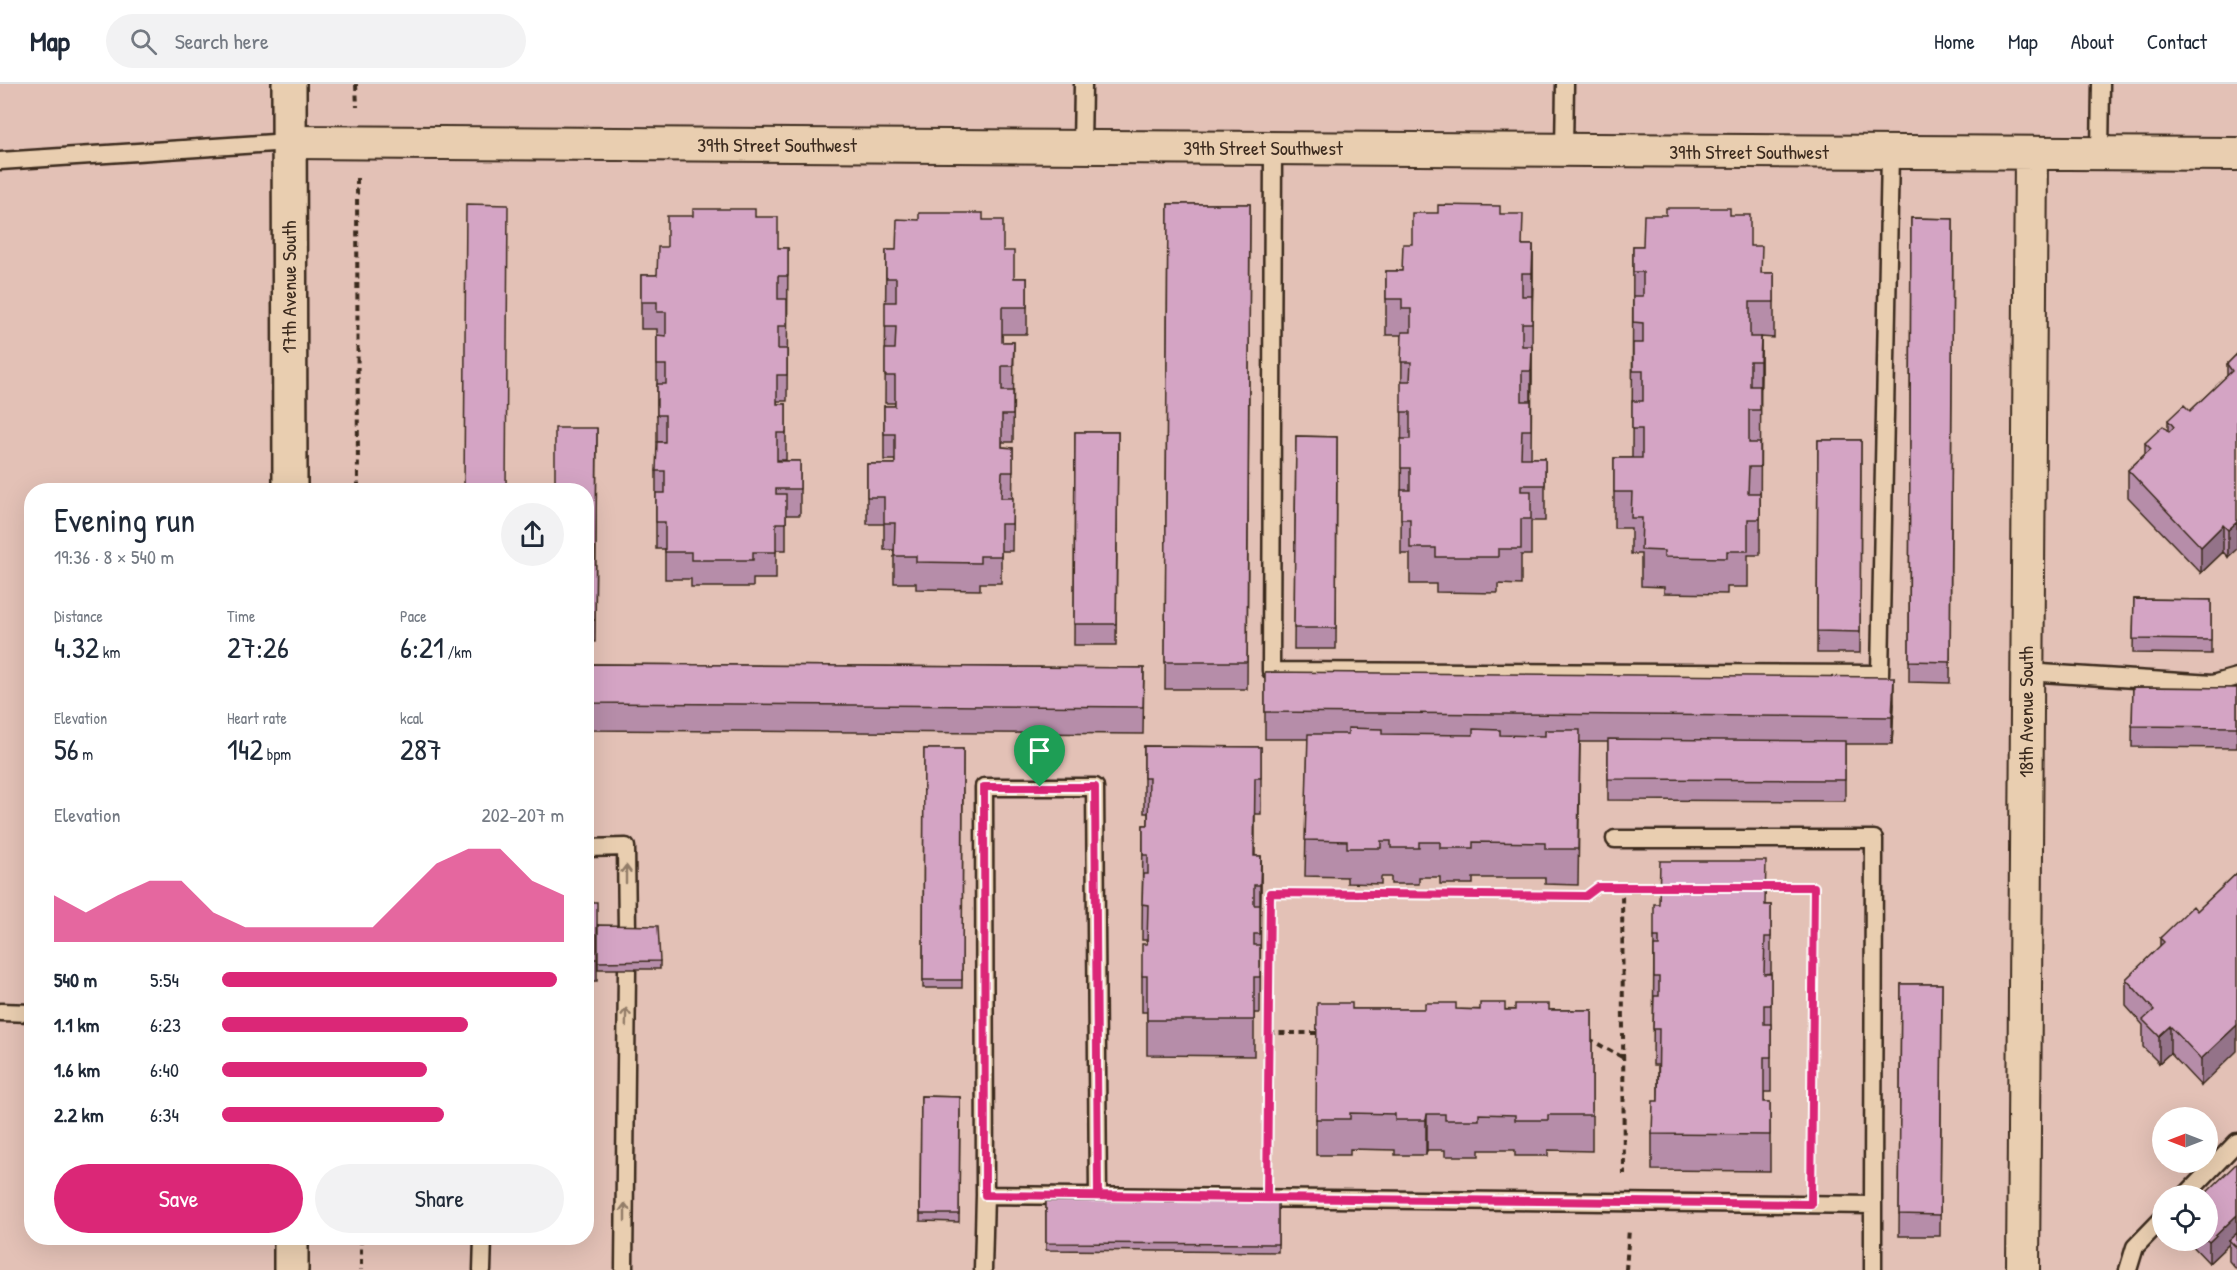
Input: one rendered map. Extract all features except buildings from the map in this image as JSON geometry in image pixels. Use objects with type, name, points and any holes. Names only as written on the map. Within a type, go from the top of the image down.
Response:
[{"type":"street","name":"17th Avenue South","points":[[289,84],[290,483]]},
{"type":"street","name":"39th Street Southwest","points":[[289,142],[2237,154]]},
{"type":"street","name":"18th Avenue South","points":[[2023,1270],[2031,154]]},
{"type":"street","points":[[291,1245],[291,1270]]},
{"type":"lane","points":[[1082,147],[1083,84]]},
{"type":"lane","points":[[1564,150],[1565,84]]},
{"type":"lane","points":[[2100,154],[2101,84]]},
{"type":"lane","points":[[0,161],[289,142]]},
{"type":"lane","points":[[1273,148],[1271,671],[1880,674],[1890,153]]},
{"type":"lane","points":[[2026,672],[2212,684],[2237,677]]},
{"type":"lane","points":[[983,1270],[985,1195],[984,787],[1095,787],[1098,1195]]},
{"type":"lane","points":[[1615,839],[1874,839],[1873,1270]]},
{"type":"lane","points":[[594,848],[626,847],[627,933]]},
{"type":"lane","points":[[624,1270],[627,969]]},
{"type":"lane","points":[[0,1012],[24,1013]]},
{"type":"lane","points":[[2196,1185],[2237,1142]]},
{"type":"lane","points":[[985,1195],[1873,1205]]},
{"type":"lane","points":[[2128,1270],[2135,1246],[2152,1229]]},
{"type":"lane","points":[[482,1270],[483,1245]]},
{"type":"path","points":[[356,84],[358,483]]},
{"type":"path","points":[[1622,886],[1622,1165],[1630,1202],[1626,1270]]},
{"type":"path","points":[[1267,1197],[1270,893],[1586,896],[1598,887],[1670,886]]},
{"type":"path","points":[[1754,886],[1814,887],[1811,1204]]},
{"type":"path","points":[[1268,1032],[1328,1033]]},
{"type":"path","points":[[1580,1035],[1622,1057]]},
{"type":"path","points":[[361,1245],[361,1270]]},
{"type":"route","points":[[984,787],[1040,787],[1095,787],[1098,1195],[1267,1197],[1270,893],[1586,896],[1598,887],[1622,886],[1814,887],[1811,1204],[985,1195],[984,787]]}]
